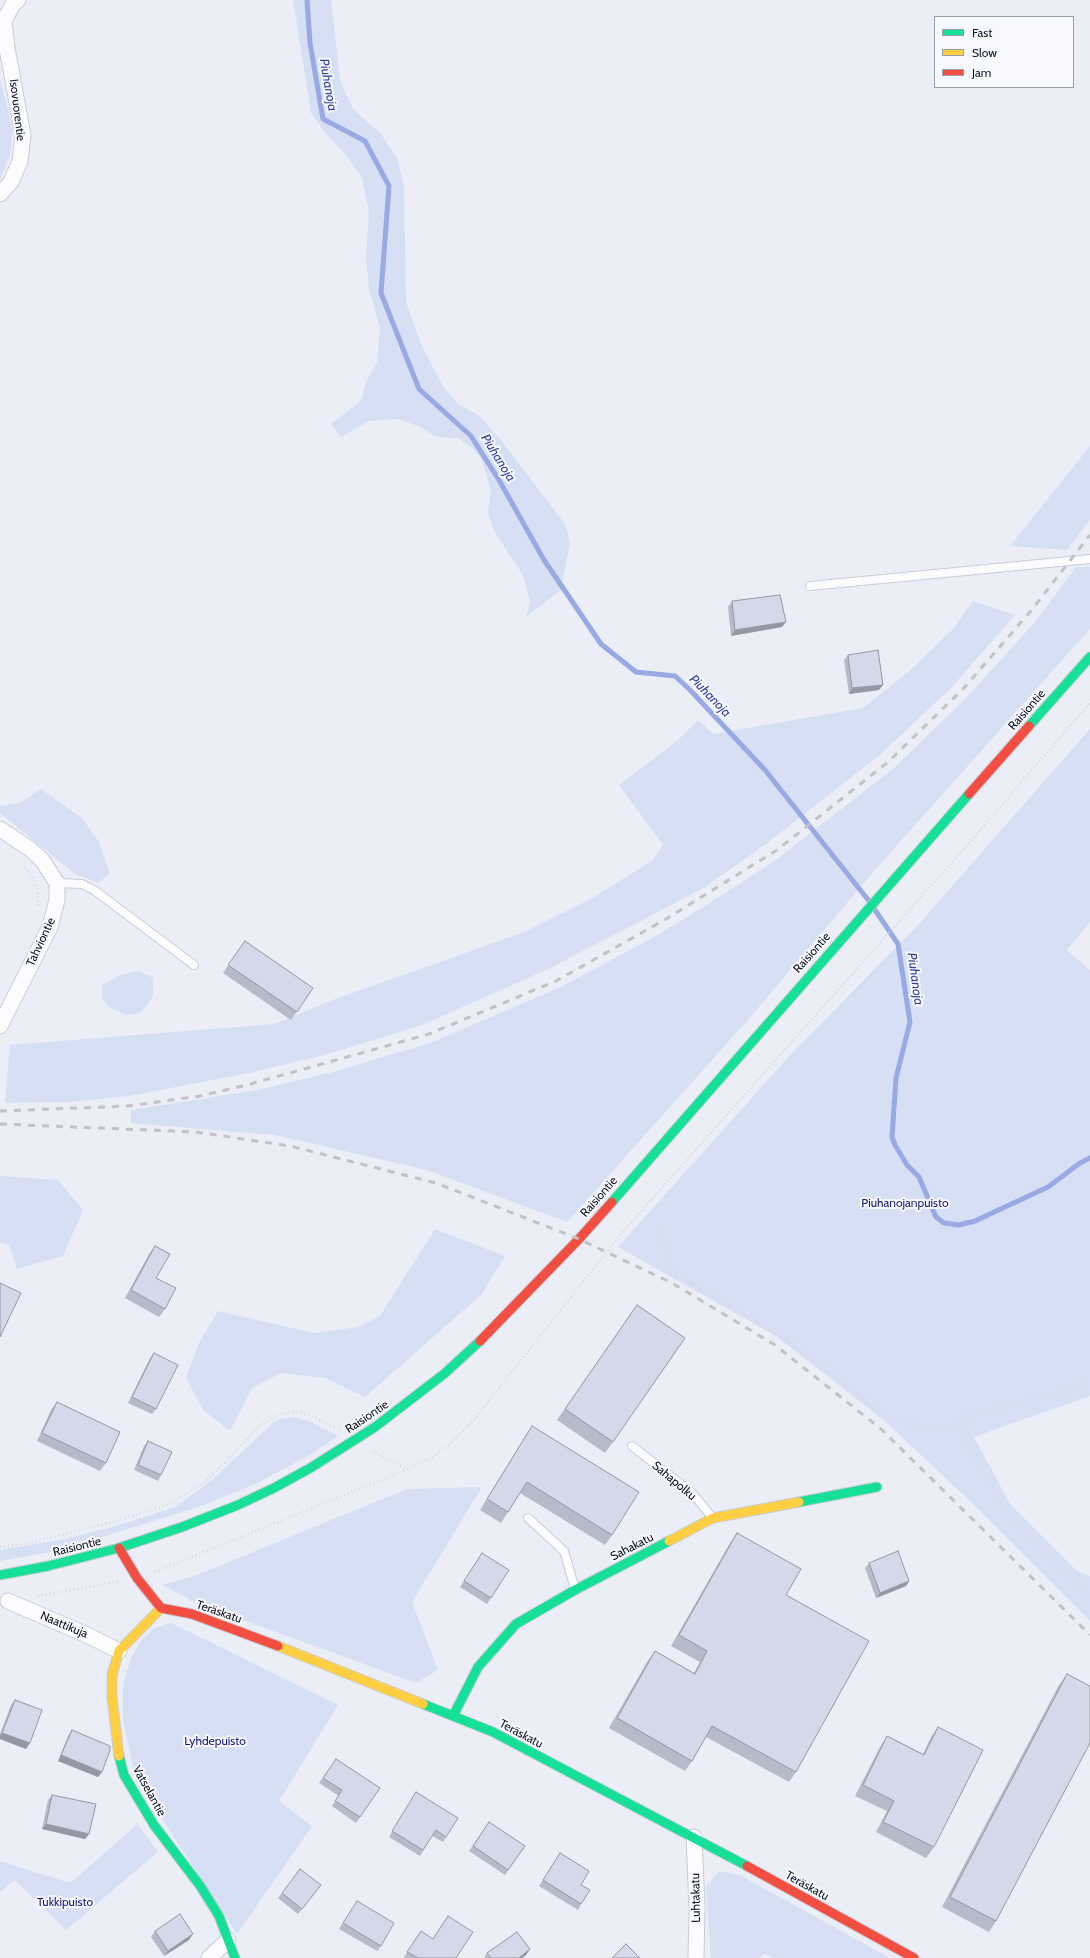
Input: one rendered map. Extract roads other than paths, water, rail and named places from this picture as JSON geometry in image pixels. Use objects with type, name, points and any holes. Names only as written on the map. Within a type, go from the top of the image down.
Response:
[{"type":"street","name":"Isovuorentie","points":[[0,194],[11,182],[20,161],[23,135],[7,48],[4,21],[13,4],[18,0]]},
{"type":"street","name":"Raisiontie","points":[[0,1575],[48,1566],[119,1548],[182,1527],[238,1504],[287,1481],[312,1467],[375,1427],[444,1374],[477,1344],[578,1239],[856,922],[1081,672],[1090,657]]},
{"type":"street","points":[[0,829],[30,849],[42,860],[57,883]]},
{"type":"street","name":"Tahviontie","points":[[0,1026],[50,927],[57,900],[57,883]]},
{"type":"street","name":"Sahakatu","points":[[453,1716],[478,1667],[516,1624],[575,1590],[713,1518],[877,1487]]},
{"type":"street","points":[[119,1548],[137,1578],[161,1608]]},
{"type":"street","name":"Naattikuja","points":[[8,1601],[87,1635],[119,1652]]},
{"type":"street","name":"Vatselantie","points":[[161,1608],[119,1652],[112,1675],[112,1697],[119,1758],[124,1775],[154,1825],[219,1916],[235,1958]]},
{"type":"street","name":"Teräskatu","points":[[161,1608],[192,1614],[259,1638],[493,1732],[694,1838],[914,1958]]},
{"type":"street","name":"Luhtakatu","points":[[694,1838],[697,1907],[696,1958]]},
{"type":"street","points":[[209,1958],[228,1940]]},
{"type":"lane","points":[[810,586],[1090,559]]},
{"type":"lane","points":[[57,883],[82,884],[94,890],[194,964]]},
{"type":"lane","name":"Sahapolku","points":[[632,1446],[691,1492],[713,1518]]},
{"type":"lane","points":[[528,1518],[564,1551],[575,1590]]},
{"type":"waterway","name":"Piuhanoja","points":[[307,0],[310,43],[323,119],[365,141],[389,186],[381,293],[419,389],[471,436],[499,480],[544,560],[601,644],[636,672],[675,676],[690,690],[765,770],[869,901]]},
{"type":"waterway","name":"Piuhanoja","points":[[875,910],[898,944],[910,1022],[896,1078],[892,1137],[907,1165],[919,1177],[936,1217],[944,1223],[959,1225],[975,1221],[1048,1187],[1080,1163],[1090,1158]]},
{"type":"railway","points":[[0,1111],[128,1106],[200,1096],[247,1085],[429,1034],[556,981],[666,919],[777,850],[888,762],[963,689],[1030,612],[1090,535]]},
{"type":"railway","points":[[0,1124],[196,1132],[290,1146],[436,1183],[579,1239],[672,1283],[775,1345],[881,1429],[1090,1635]]},
{"type":"park label","name":"Piuhanojanpuisto","points":[[905,1203]]},
{"type":"park label","name":"Lyhdepuisto","points":[[215,1741]]},
{"type":"park label","name":"Tukkipuisto","points":[[65,1902]]}]
